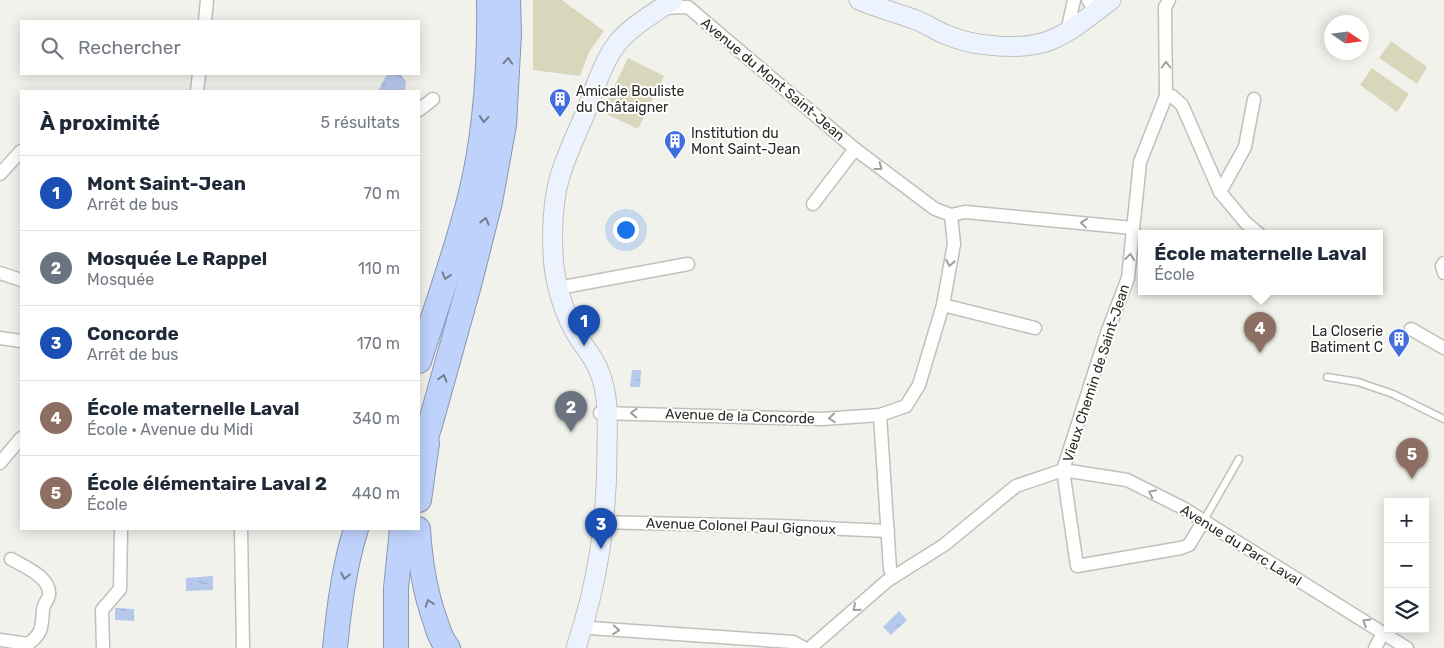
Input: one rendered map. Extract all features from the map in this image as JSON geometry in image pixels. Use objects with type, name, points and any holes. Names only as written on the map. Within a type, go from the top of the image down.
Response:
[{"type":"highway","points":[[420,358],[469,200],[483,124],[490,37],[489,0]]},
{"type":"highway","points":[[420,456],[469,286],[490,202],[504,126],[509,34],[508,0]]},
{"type":"highway","points":[[420,493],[430,425]]},
{"type":"highway","points":[[335,648],[343,587],[351,544],[356,530]]},
{"type":"highway","points":[[387,648],[388,530]]},
{"type":"highway","points":[[396,648],[396,588],[402,530]]},
{"type":"highway","points":[[418,530],[427,598],[442,641],[448,648]]},
{"type":"street","points":[[205,20],[207,0]]},
{"type":"street","points":[[859,0],[917,20],[947,35],[980,45],[1002,47],[1050,41],[1067,32],[1101,2]]},
{"type":"street","points":[[1067,32],[1074,0]]},
{"type":"street","name":"Vieux Chemin de Saint-Jean","points":[[810,648],[893,577],[944,545],[1016,486],[1063,470],[1105,341],[1128,278],[1140,162],[1166,96],[1165,7],[1169,0]]},
{"type":"street","points":[[568,648],[581,620],[591,556],[599,522],[603,412],[584,346],[567,314],[558,288],[554,266],[553,240],[556,197],[564,166],[601,71],[611,51],[634,27],[667,4]]},
{"type":"street","name":"Avenue du Mont Saint-Jean","points":[[667,4],[688,7],[856,149],[934,209],[951,215],[965,212],[1133,228]]},
{"type":"street","points":[[197,90],[199,75]]},
{"type":"street","points":[[1166,96],[1172,96],[1182,105],[1220,192],[1245,222],[1255,230]]},
{"type":"street","points":[[420,109],[433,99]]},
{"type":"street","points":[[1220,192],[1245,147],[1254,99]]},
{"type":"street","name":"Avenue du Mont Saint-Jean","points":[[813,204],[856,149]]},
{"type":"street","points":[[0,174],[20,152]]},
{"type":"street","name":"Avenue de la Concorde","points":[[603,412],[822,419],[880,415],[906,406],[920,385],[943,305],[954,244],[951,215]]},
{"type":"street","points":[[1444,263],[1442,266],[1444,273]]},
{"type":"street","points":[[558,288],[688,264]]},
{"type":"street","points":[[0,273],[20,280]]},
{"type":"street","points":[[943,305],[1035,328]]},
{"type":"street","points":[[1411,329],[1444,348]]},
{"type":"street","points":[[0,338],[20,341]]},
{"type":"street","points":[[880,415],[890,569],[893,577]]},
{"type":"street","points":[[0,463],[20,439]]},
{"type":"street","points":[[1063,470],[1077,566],[1190,545],[1204,520]]},
{"type":"street","name":"Avenue du Parc Laval","points":[[1063,470],[1127,480],[1204,520],[1407,648]]},
{"type":"street","name":"Avenue Colonel Paul Gignoux","points":[[599,522],[780,526],[888,531]]},
{"type":"street","points":[[103,648],[102,610],[120,588],[121,530]]},
{"type":"street","points":[[241,530],[243,648]]},
{"type":"street","points":[[0,640],[28,644],[37,638],[42,626],[43,606],[49,597],[48,588],[36,572],[11,558]]},
{"type":"street","points":[[581,620],[792,642],[804,648]]},
{"type":"street","points":[[1375,648],[1383,633]]},
{"type":"lane","points":[[1327,377],[1358,382],[1393,394],[1444,419]]},
{"type":"lane","points":[[1204,520],[1239,459]]},
{"type":"shaded area","points":[[533,0],[562,0],[604,31],[589,52],[580,76],[533,70]]},
{"type":"shaded area","points":[[1391,41],[1427,67],[1417,84],[1379,58]]},
{"type":"shaded area","points":[[628,58],[664,76],[638,129],[602,112]]},
{"type":"shaded area","points":[[1372,68],[1409,94],[1397,112],[1360,85]]},
{"type":"water","points":[[401,75],[406,81],[405,90],[379,90],[386,76]]},
{"type":"water","points":[[632,370],[641,370],[640,387],[630,387]]},
{"type":"water","points":[[213,576],[213,590],[186,591],[186,578]]},
{"type":"water","points":[[115,608],[134,609],[134,621],[115,620]]},
{"type":"water","points":[[899,611],[907,620],[891,635],[883,627]]},
{"type":"place","name":"Amicale Bouliste du Châtaigner","points":[[560,118]]},
{"type":"place","name":"Institution du Mont Saint-Jean","points":[[675,160]]},
{"type":"place","name":"Mont Saint-Jean","points":[[584,346]]},
{"type":"place","name":"École maternelle Laval","points":[[1260,353]]},
{"type":"place","name":"La Closerie Batiment C","points":[[1399,358]]},
{"type":"place","name":"Mosquée Le Rappel","points":[[571,432]]},
{"type":"place","name":"École élémentaire Laval 2","points":[[1412,479]]},
{"type":"place","name":"Concorde","points":[[601,549]]}]
